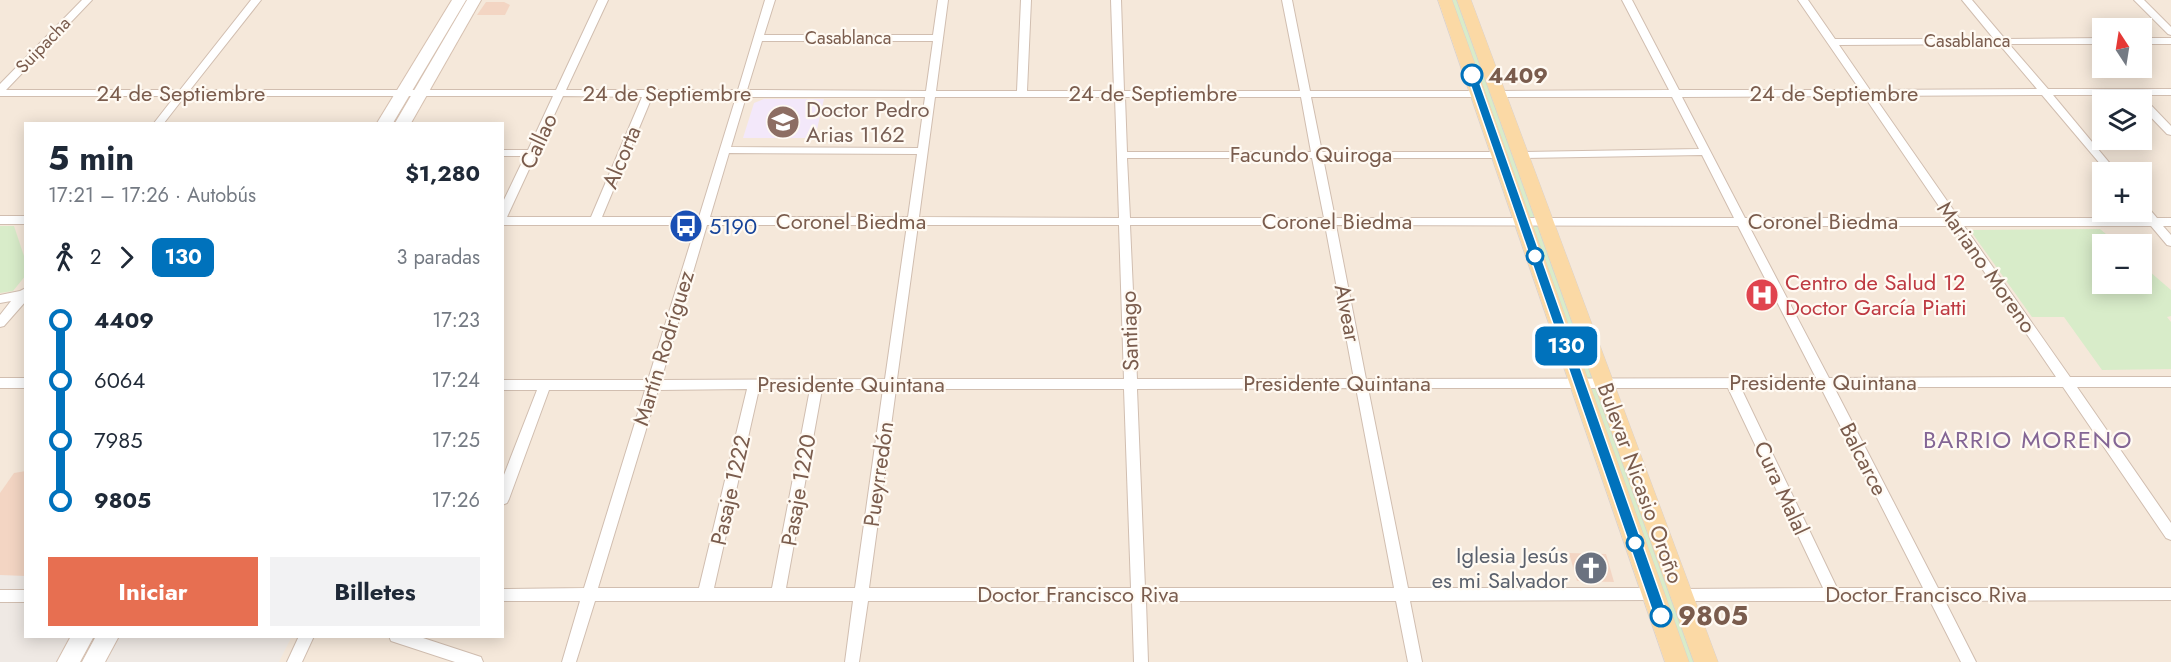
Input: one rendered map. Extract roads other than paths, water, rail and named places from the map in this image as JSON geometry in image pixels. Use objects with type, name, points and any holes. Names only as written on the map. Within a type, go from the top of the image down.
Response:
[{"type":"main road","points":[[386,122],[459,0]]},
{"type":"main road","points":[[404,122],[474,0]]},
{"type":"main road","name":"Bulevar Nicasio Oroño","points":[[1445,0],[1677,662]]},
{"type":"main road","name":"Bulevar Nicasio Oroño","points":[[1464,0],[1706,662]]},
{"type":"main road","points":[[68,662],[82,638]]},
{"type":"main road","points":[[93,662],[107,638]]},
{"type":"street","name":"Suipacha","points":[[0,92],[87,0]]},
{"type":"street","points":[[160,122],[256,0]]},
{"type":"street","name":"Callao","points":[[504,215],[603,0]]},
{"type":"street","name":"Martín Rodríguez","points":[[569,662],[770,0]]},
{"type":"street","name":"Pueyrredón","points":[[852,662],[943,0]]},
{"type":"street","points":[[1022,93],[1026,0]]},
{"type":"street","name":"Santiago","points":[[1116,0],[1141,662]]},
{"type":"street","name":"Alvear","points":[[1287,0],[1415,662]]},
{"type":"street","name":"Balcarce","points":[[1627,0],[1673,93],[1706,152],[1969,662]]},
{"type":"street","name":"Mariano Moreno","points":[[1803,0],[2171,534]]},
{"type":"street","points":[[1967,0],[2104,162]]},
{"type":"street","points":[[2139,0],[2171,32]]},
{"type":"street","name":"Casablanca","points":[[759,38],[938,38]]},
{"type":"street","name":"Casablanca","points":[[1831,42],[2092,41]]},
{"type":"street","points":[[2152,41],[2171,41]]},
{"type":"street","name":"24 de Septiembre","points":[[0,92],[1478,94]]},
{"type":"street","name":"24 de Septiembre","points":[[1498,94],[2044,92],[2092,95]]},
{"type":"street","name":"24 de Septiembre","points":[[2152,96],[2171,92]]},
{"type":"street","name":"Alcorta","points":[[595,221],[648,93]]},
{"type":"street","points":[[2152,112],[2171,132]]},
{"type":"street","points":[[724,150],[922,152]]},
{"type":"street","points":[[1520,155],[1706,152]]},
{"type":"street","points":[[504,153],[532,153]]},
{"type":"street","name":"Facundo Quiroga","points":[[1122,155],[1500,155]]},
{"type":"street","name":"Coronel Biedma","points":[[504,219],[702,222],[1330,220],[2171,222]]},
{"type":"street","points":[[0,220],[24,220]]},
{"type":"street","points":[[2152,220],[2171,242]]},
{"type":"street","points":[[0,299],[24,293]]},
{"type":"street","points":[[0,323],[24,293]]},
{"type":"street","name":"Cura Malal","points":[[1732,382],[1833,595]]},
{"type":"street","name":"Presidente Quintana","points":[[504,385],[2171,382]]},
{"type":"street","points":[[0,383],[24,383]]},
{"type":"street","name":"Pasaje 1220","points":[[778,595],[817,384]]},
{"type":"street","points":[[504,494],[545,385]]},
{"type":"street","name":"Pasaje 1222","points":[[705,595],[754,385]]},
{"type":"street","name":"Doctor Francisco Riva","points":[[504,595],[1653,594]]},
{"type":"street","name":"Doctor Francisco Riva","points":[[1682,595],[2171,594]]},
{"type":"street","points":[[0,596],[24,596]]},
{"type":"street","points":[[294,662],[306,638]]},
{"type":"street","points":[[402,638],[476,662]]},
{"type":"place","name":"4409","points":[[1472,75]]},
{"type":"place","name":"Doctor Pedro Arias 1162","points":[[783,122]]},
{"type":"place","name":"5190","points":[[686,226]]},
{"type":"place","name":"Centro de Salud 12 Doctor García Piatti","points":[[1762,295]]},
{"type":"place","name":"Iglesia Jesús es mi Salvador","points":[[1591,568]]},
{"type":"place","name":"9805","points":[[1661,616]]},
{"type":"district","name":"BARRIO MORENO","points":[[2028,440]]}]
